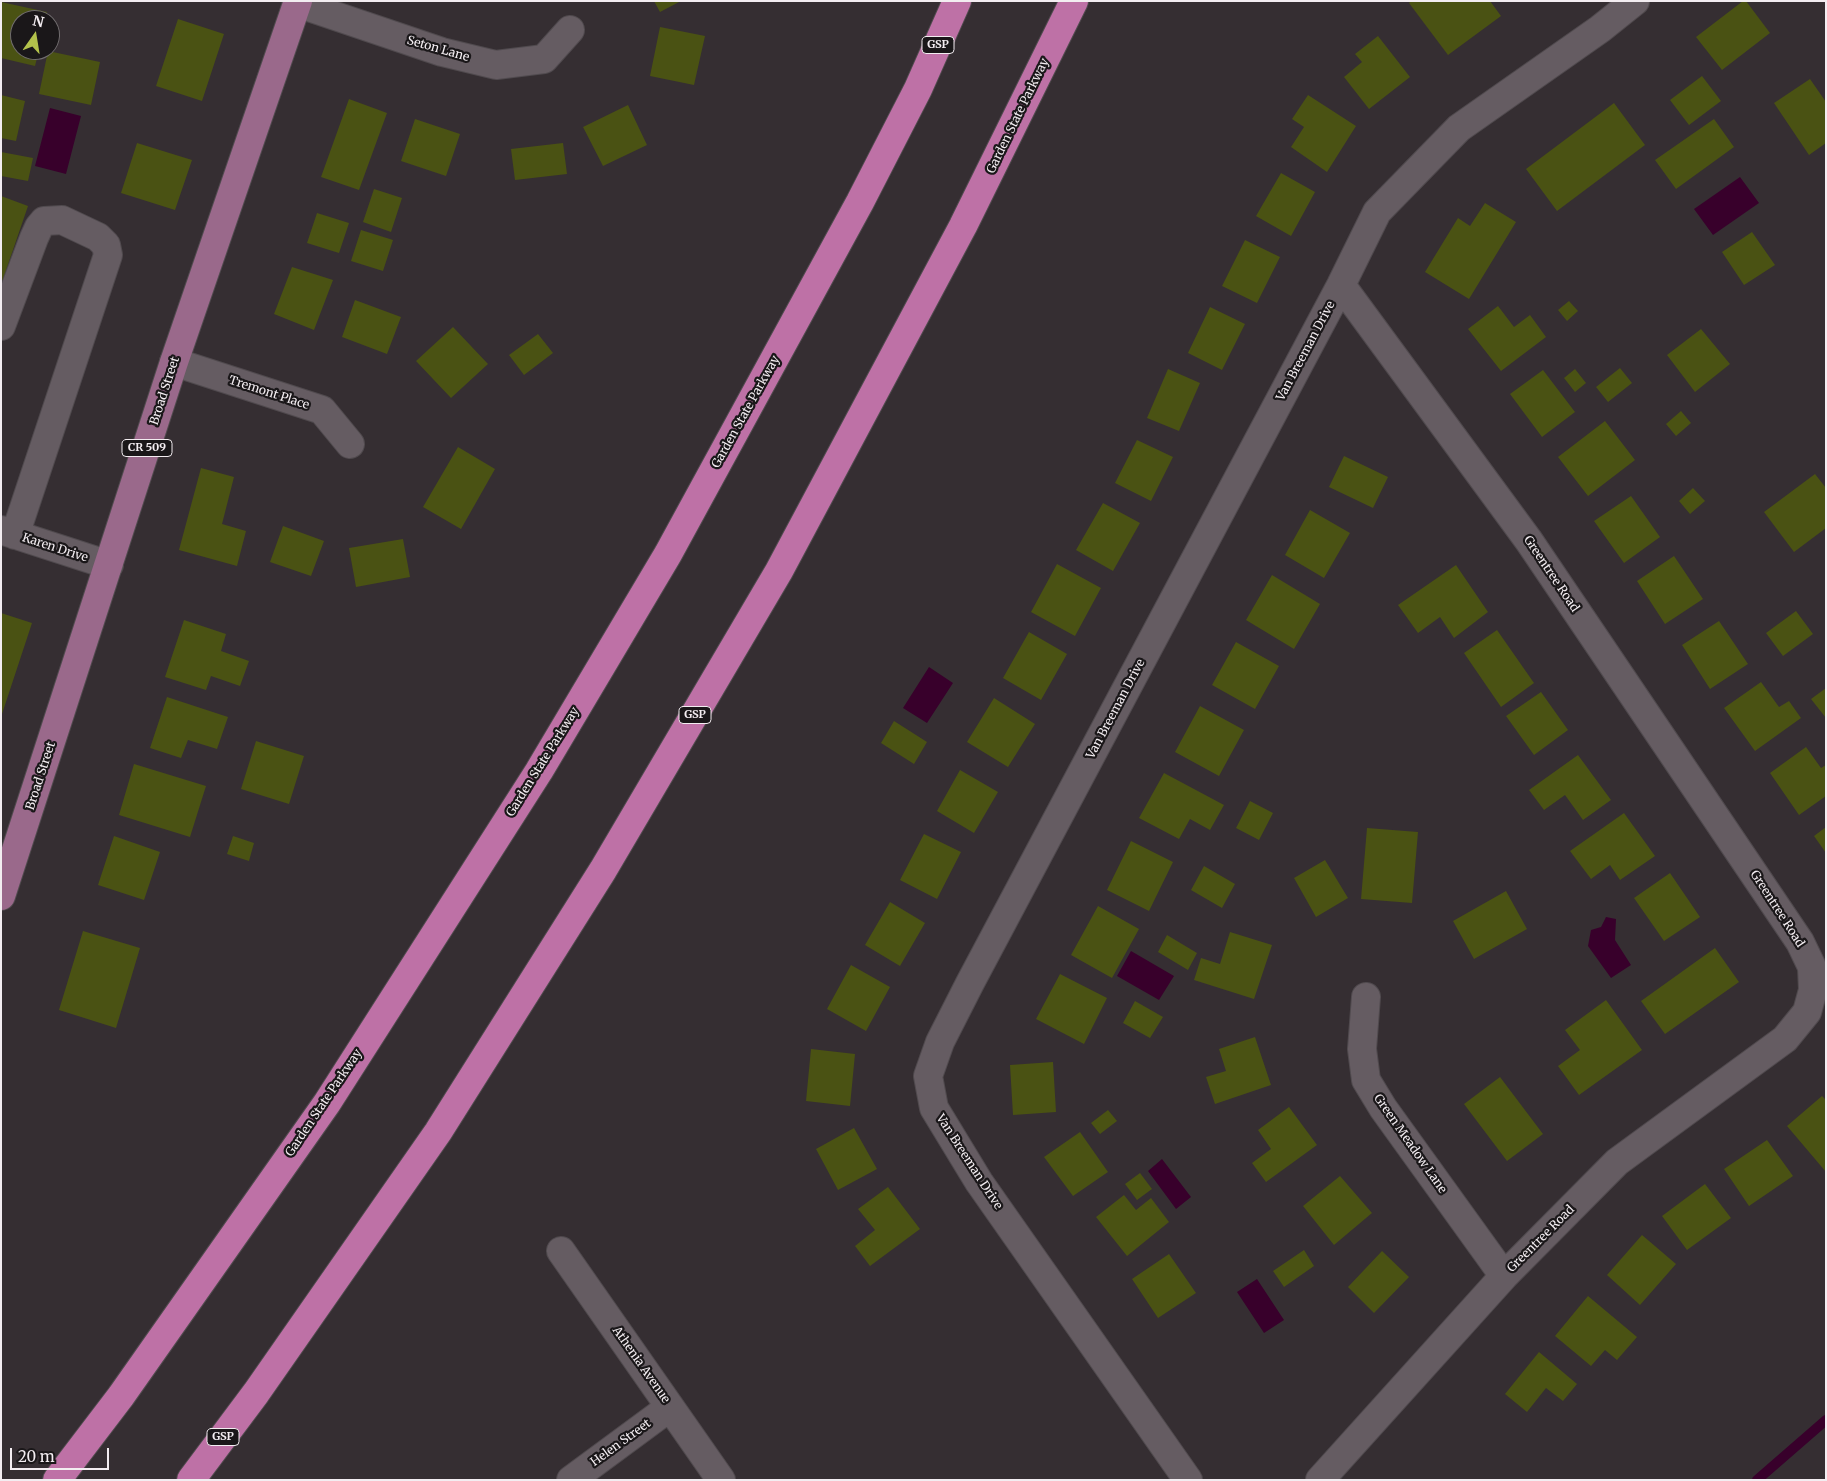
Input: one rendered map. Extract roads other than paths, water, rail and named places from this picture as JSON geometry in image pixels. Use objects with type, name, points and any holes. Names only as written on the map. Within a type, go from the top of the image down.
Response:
[{"type":"highway","name":"Garden State Parkway","points":[[57,1480],[121,1396],[327,1103],[539,771],[668,554],[850,219],[918,89],[957,1]]},
{"type":"highway","name":"Garden State Parkway","points":[[191,1480],[256,1393],[438,1132],[608,861],[779,572],[964,226],[1074,1]]},
{"type":"main road","name":"Broad Street","points":[[1,896],[110,565],[174,362],[298,2]]},
{"type":"street","name":"Van Breeman Drive","points":[[1188,1480],[979,1182],[934,1108],[928,1076],[940,1042],[970,983],[1378,212],[1459,128],[1600,29],[1635,1]]},
{"type":"street","name":"Seton Lane","points":[[298,2],[442,52],[496,65],[544,59],[570,30]]},
{"type":"street","points":[[1,326],[34,238],[44,221],[62,220],[98,237],[106,245],[108,255],[8,533]]},
{"type":"street","name":"Greentree Road","points":[[1320,1480],[1504,1276],[1617,1162],[1785,1039],[1808,1012],[1812,990],[1812,967],[1800,942],[1529,541],[1341,285]]},
{"type":"street","name":"Tremont Place","points":[[174,362],[322,410],[350,444]]},
{"type":"street","name":"Karen Drive","points":[[8,533],[110,565]]},
{"type":"street","name":"Green Meadow Lane","points":[[1366,997],[1362,1049],[1366,1080],[1383,1108],[1504,1276]]},
{"type":"street","name":"Athenia Avenue","points":[[561,1251],[721,1480]]},
{"type":"street","name":"Helen Street","points":[[571,1480],[670,1407]]},
{"type":"waterway","points":[[1757,1480],[1826,1420]]}]
